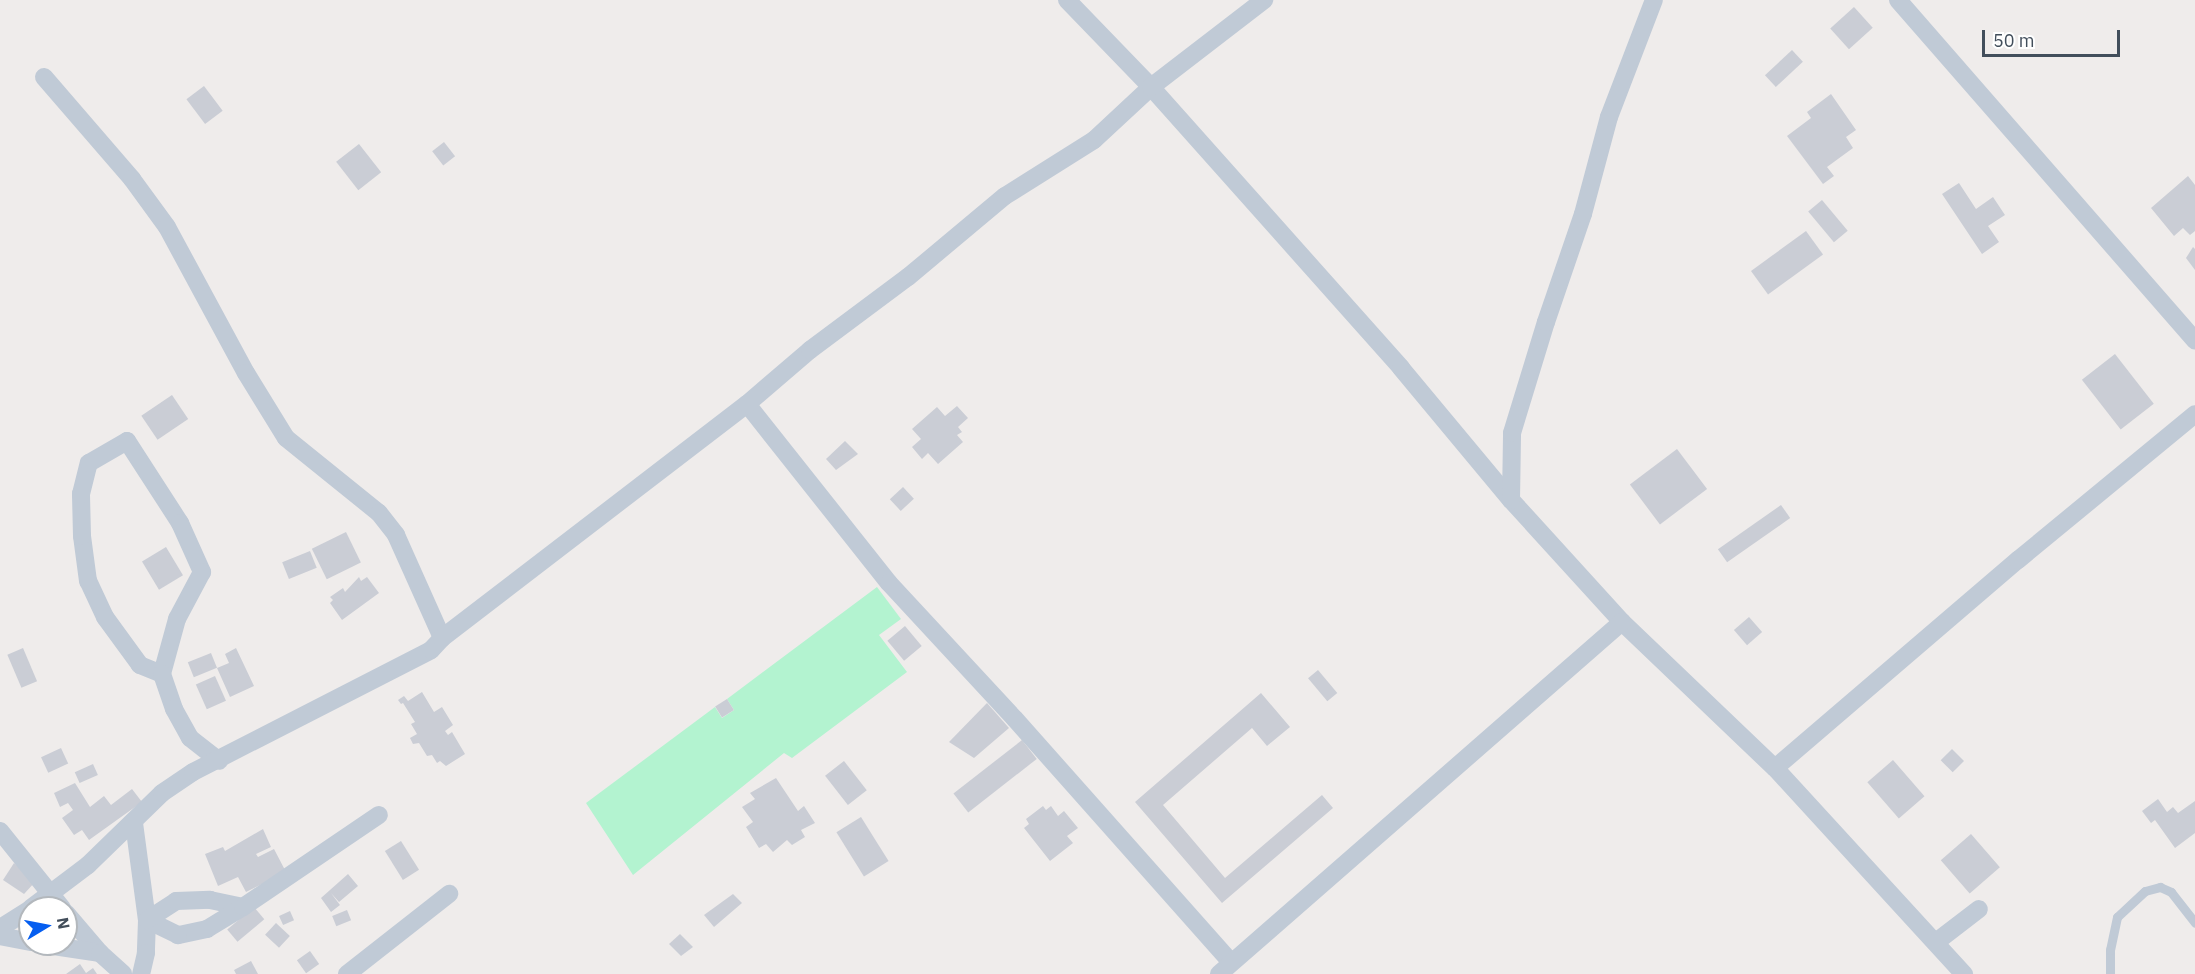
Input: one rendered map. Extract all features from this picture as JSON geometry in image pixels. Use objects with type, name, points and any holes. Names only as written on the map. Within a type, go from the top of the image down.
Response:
[{"type":"street","points":[[1066,0],[1151,87],[1401,368],[1511,500],[1622,622],[1776,768],[1964,974]]},
{"type":"street","points":[[62,896],[162,793],[193,772],[219,761],[431,650],[442,638],[747,404],[810,350],[908,277],[1005,196],[1094,140],[1151,87],[1264,0]]},
{"type":"street","points":[[1511,500],[1512,433],[1546,322],[1583,214],[1609,117],[1653,0]]},
{"type":"street","points":[[1898,0],[2195,340]]},
{"type":"street","points":[[44,77],[132,179],[167,227],[246,374],[286,438],[379,513],[396,536],[442,638]]},
{"type":"street","points":[[747,404],[889,583],[1015,719],[1225,968],[1622,622]]},
{"type":"street","points":[[1776,768],[2018,560],[2195,414]]},
{"type":"street","points":[[162,674],[140,665],[105,616],[88,581],[82,536],[81,494],[89,463],[127,441],[180,523],[202,572],[177,619],[162,674],[174,710],[190,738],[219,761]]},
{"type":"street","points":[[147,920],[178,935],[207,929],[379,815]]},
{"type":"street","points":[[134,823],[147,920],[146,953],[141,974]]},
{"type":"street","points":[[0,831],[53,896]]},
{"type":"street","points":[[347,974],[449,894]]},
{"type":"street","points":[[147,920],[176,901],[210,900],[243,907]]},
{"type":"street","points":[[1936,942],[1978,909]]},
{"type":"street","points":[[0,928],[18,916]]},
{"type":"street","points":[[78,927],[100,953],[123,974]]},
{"type":"street","points":[[0,936],[18,940]]},
{"type":"street","points":[[78,950],[100,953]]},
{"type":"lane","points":[[2110,974],[2110,950],[2117,917],[2145,891],[2160,887],[2171,892],[2191,908],[2195,922]]},
{"type":"green space","points":[[877,587],[901,619],[879,635],[907,672],[792,758],[784,753],[633,875],[586,803],[715,707],[722,718],[734,710],[727,699]]},
{"type":"building","points":[[1854,7],[1873,28],[1849,49],[1830,28]]},
{"type":"building","points":[[1792,50],[1803,62],[1776,87],[1765,75]]},
{"type":"building","points":[[204,86],[223,111],[205,124],[186,99]]},
{"type":"building","points":[[1831,94],[1856,130],[1846,137],[1853,148],[1827,167],[1834,176],[1823,184],[1787,136],[1811,118],[1807,112]]},
{"type":"building","points":[[444,142],[455,156],[443,165],[432,151]]},
{"type":"building","points":[[359,144],[381,172],[358,190],[336,162]]},
{"type":"building","points":[[2188,176],[2195,185],[2195,231],[2190,235],[2183,228],[2174,236],[2151,208]]},
{"type":"building","points":[[1959,183],[1976,209],[1993,197],[2005,215],[1988,226],[1999,242],[1982,254],[1942,194]]},
{"type":"building","points":[[1822,200],[1848,231],[1834,242],[1808,212]]},
{"type":"building","points":[[1806,231],[1823,254],[1768,294],[1751,271]]},
{"type":"building","points":[[2193,247],[2195,249],[2195,270],[2186,258]]},
{"type":"building","points":[[2115,354],[2154,404],[2121,430],[2082,380]]},
{"type":"building","points":[[172,395],[188,419],[158,440],[141,416]]},
{"type":"building","points":[[957,406],[968,418],[958,427],[962,432],[957,435],[963,442],[938,464],[928,453],[922,459],[912,447],[921,439],[912,429],[937,407],[945,416]]},
{"type":"building","points":[[845,441],[858,454],[836,470],[826,459]]},
{"type":"building","points":[[1677,449],[1707,489],[1660,524],[1630,485]]},
{"type":"building","points":[[903,487],[914,499],[901,511],[890,499]]},
{"type":"building","points":[[1781,505],[1790,518],[1727,562],[1718,549]]},
{"type":"building","points":[[346,532],[361,563],[327,579],[312,549]]},
{"type":"building","points":[[166,547],[183,575],[159,590],[142,561]]},
{"type":"building","points":[[310,551],[317,568],[289,579],[282,562]]},
{"type":"building","points":[[359,577],[361,581],[367,577],[379,593],[342,620],[330,603],[333,600],[330,597],[343,588],[345,592]]},
{"type":"building","points":[[1749,617],[1762,632],[1747,645],[1734,630]]},
{"type":"building","points":[[905,626],[922,646],[904,661],[887,641]]},
{"type":"building","points":[[23,648],[37,681],[21,688],[7,655]]},
{"type":"building","points":[[236,648],[254,686],[230,697],[217,668],[229,663],[225,654]]},
{"type":"building","points":[[211,653],[217,668],[194,677],[188,662]]},
{"type":"building","points":[[1318,670],[1337,693],[1327,701],[1308,678]]},
{"type":"building","points":[[215,676],[226,701],[207,709],[196,685]]},
{"type":"building","points":[[422,692],[434,712],[442,707],[453,725],[445,731],[448,735],[452,732],[465,754],[446,766],[440,761],[437,763],[432,755],[427,756],[419,743],[413,744],[410,738],[417,734],[411,724],[415,722],[403,703],[401,704],[398,700],[404,696],[408,701]]},
{"type":"building","points":[[1261,693],[1290,727],[1267,746],[1252,728],[1163,805],[1225,878],[1322,795],[1333,808],[1222,903],[1135,802]]},
{"type":"building","points":[[727,699],[734,710],[722,717],[715,706]]},
{"type":"building","points":[[987,703],[1009,728],[974,758],[949,742]]},
{"type":"building","points":[[1022,740],[1037,759],[968,812],[953,794]]},
{"type":"building","points":[[61,748],[68,763],[48,773],[41,757]]},
{"type":"building","points":[[1952,749],[1964,761],[1953,772],[1941,760]]},
{"type":"building","points":[[1893,760],[1924,796],[1899,819],[1867,782]]},
{"type":"building","points":[[844,761],[867,790],[848,805],[825,776]]},
{"type":"building","points":[[93,764],[98,775],[80,783],[75,772]]},
{"type":"building","points":[[776,778],[798,811],[804,806],[815,823],[801,830],[805,837],[792,845],[787,840],[773,852],[766,844],[759,848],[746,827],[753,822],[742,807],[755,799],[750,793]]},
{"type":"building","points":[[75,783],[90,807],[104,796],[111,805],[132,789],[142,802],[89,840],[82,830],[74,835],[62,818],[73,810],[68,803],[60,807],[54,793]]},
{"type":"building","points":[[2158,799],[2167,812],[2173,807],[2178,813],[2195,801],[2195,833],[2175,848],[2155,820],[2151,823],[2142,811]]},
{"type":"building","points":[[1043,806],[1046,810],[1051,806],[1058,816],[1064,811],[1078,828],[1067,836],[1073,843],[1050,861],[1024,828],[1029,824],[1026,819]]},
{"type":"building","points":[[861,817],[889,861],[864,876],[836,832]]},
{"type":"building","points":[[263,829],[271,847],[256,854],[258,857],[274,849],[286,872],[246,892],[238,877],[218,886],[205,854],[223,847],[225,851]]},
{"type":"building","points":[[1971,834],[2000,867],[1970,893],[1941,860]]},
{"type":"building","points":[[401,841],[419,870],[403,880],[385,851]]},
{"type":"building","points":[[14,863],[36,881],[24,894],[3,880]]},
{"type":"building","points":[[348,874],[358,886],[339,902],[331,893],[340,905],[331,912],[321,898]]},
{"type":"building","points":[[733,894],[742,903],[714,927],[704,915]]},
{"type":"building","points":[[254,907],[264,919],[237,942],[227,929]]},
{"type":"building","points":[[347,910],[351,920],[336,926],[332,916]]},
{"type":"building","points":[[290,911],[294,920],[283,925],[279,916]]},
{"type":"building","points":[[276,923],[290,936],[279,948],[265,935]]},
{"type":"building","points":[[680,934],[693,947],[681,956],[669,944]]},
{"type":"building","points":[[310,951],[319,964],[306,973],[297,960]]},
{"type":"building","points":[[251,961],[258,974],[236,974],[234,970]]},
{"type":"building","points":[[80,964],[86,973],[93,968],[97,974],[66,974]]}]
